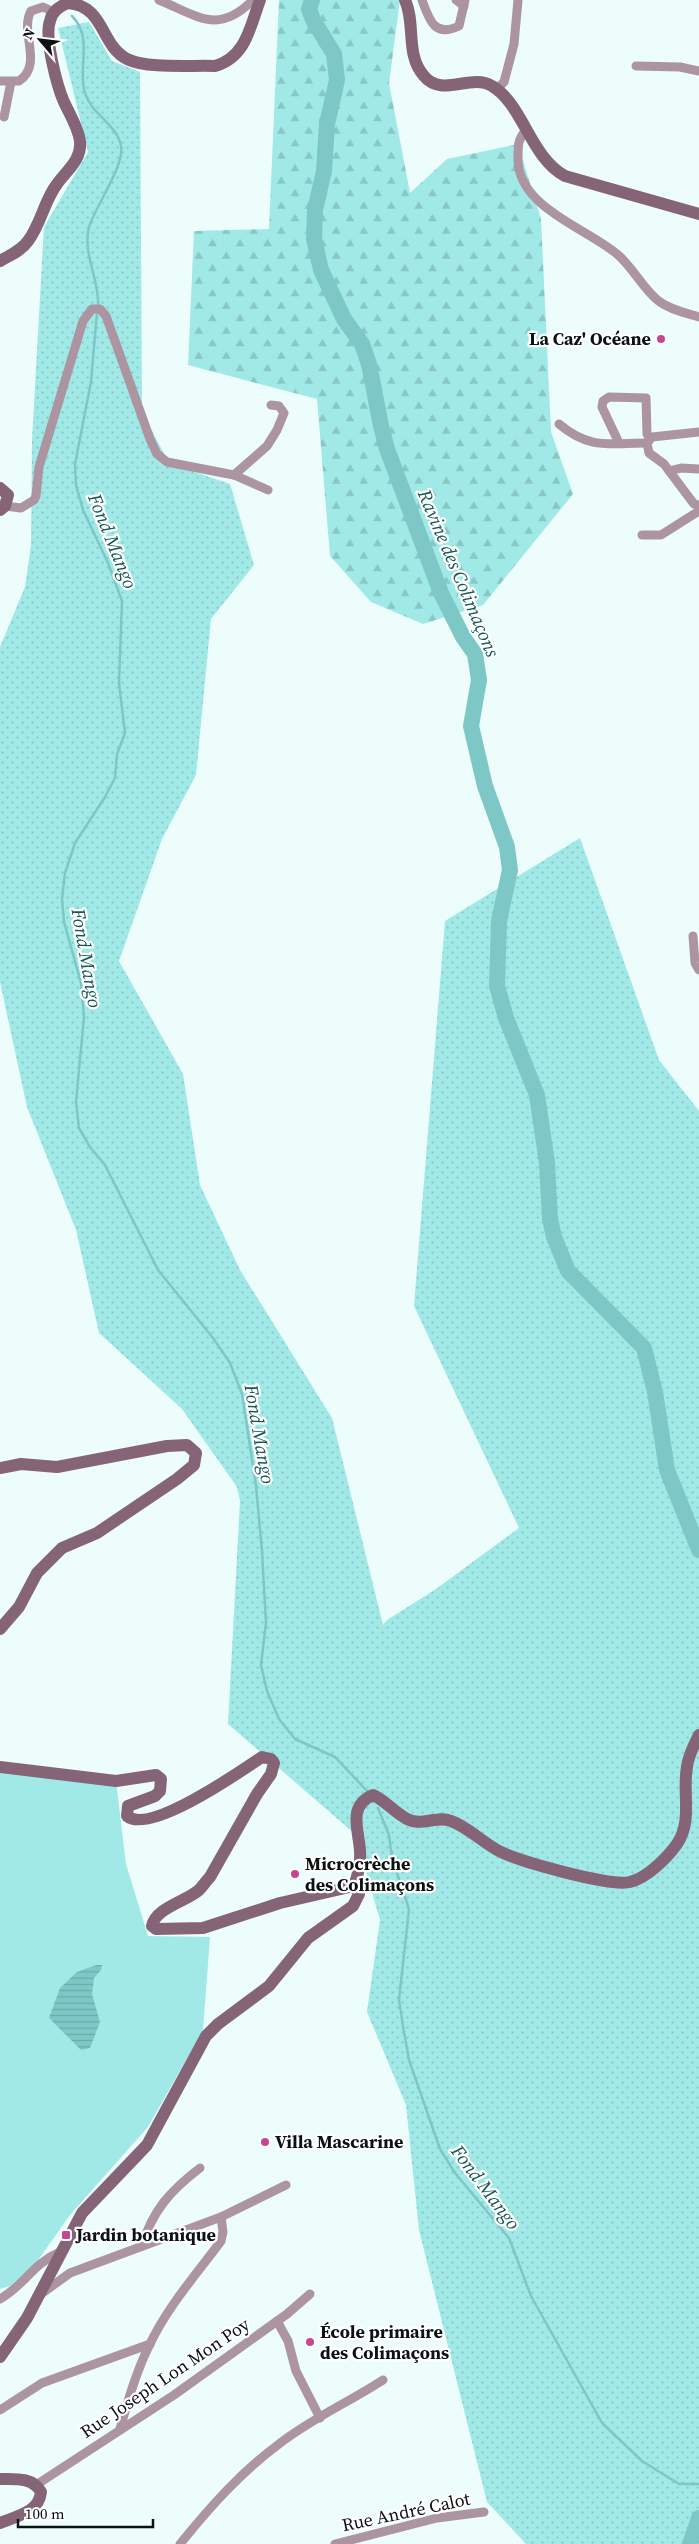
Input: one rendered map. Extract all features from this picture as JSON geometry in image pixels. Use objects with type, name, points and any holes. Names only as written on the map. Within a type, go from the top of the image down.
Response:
[{"type":"main road","points":[[0,261],[18,251],[27,243],[34,233],[57,184],[73,166],[78,156],[80,142],[58,82],[48,32],[50,20],[54,12],[68,3],[85,7],[96,17],[115,49],[134,62],[215,66],[227,63],[236,55],[260,0]]},
{"type":"main road","points":[[405,0],[413,55],[424,77],[439,85],[482,82],[497,89],[548,164],[564,176],[699,214]]},
{"type":"main road","points":[[0,488],[8,495],[3,508]]},
{"type":"main road","points":[[0,1468],[21,1464],[57,1467],[167,1446],[187,1445],[196,1453],[197,1460],[194,1465],[177,1479],[98,1533],[62,1548],[37,1573],[19,1607],[0,1629]]},
{"type":"main road","points":[[354,1886],[359,1872],[360,1852],[355,1819],[358,1808],[364,1799],[372,1795],[406,1818],[426,1822],[442,1818],[452,1821],[485,1843],[520,1860],[606,1880],[630,1882],[650,1871],[676,1845],[683,1832],[687,1816],[686,1767],[699,1736]]},
{"type":"main road","points":[[0,1767],[116,1781],[156,1775],[161,1779],[160,1791],[155,1796],[128,1806],[127,1816],[131,1820],[141,1820],[166,1813],[201,1796],[262,1757],[271,1758],[274,1763],[272,1774],[257,1794],[210,1877],[200,1889],[153,1920],[152,1926],[156,1929],[203,1928],[280,1903],[354,1886]]},
{"type":"main road","points":[[0,2357],[14,2339],[82,2213],[147,2145],[206,2036],[218,2024],[269,1986],[308,1938],[353,1906],[360,1894],[354,1886]]},
{"type":"main road","points":[[0,2479],[29,2480],[36,2484],[41,2492],[36,2507],[0,2523]]},
{"type":"street","points":[[159,0],[215,22],[238,15],[253,0]]},
{"type":"street","points":[[422,0],[431,24],[438,29],[459,26],[465,3],[456,0]]},
{"type":"street","points":[[497,89],[504,82],[514,44],[518,0]]},
{"type":"street","points":[[0,81],[11,82],[24,77],[31,57],[28,18],[31,11],[43,7],[54,12]]},
{"type":"street","points":[[636,66],[680,67],[699,71]]},
{"type":"street","points":[[4,117],[11,82]]},
{"type":"street","points":[[526,130],[518,141],[518,167],[521,180],[529,191],[559,218],[617,254],[658,302],[699,317]]},
{"type":"street","points":[[3,508],[20,508],[28,504],[36,496],[39,467],[83,320],[92,308],[100,309],[106,316],[157,454],[167,462],[234,476],[268,490]]},
{"type":"street","points":[[619,443],[602,407],[603,401],[609,397],[646,398],[649,453],[669,471],[694,504],[699,505]]},
{"type":"street","points":[[234,476],[259,454],[277,430],[284,413],[279,406],[271,404]]},
{"type":"street","points":[[559,424],[574,437],[590,443],[648,441],[670,434],[699,432]]},
{"type":"street","points":[[669,471],[681,468],[699,469]]},
{"type":"street","points":[[642,536],[661,535],[699,511]]},
{"type":"street","points":[[693,936],[695,963],[699,970]]},
{"type":"street","points":[[142,2246],[148,2225],[173,2189],[200,2168]]},
{"type":"street","points":[[38,2296],[70,2273],[221,2217],[286,2184]]},
{"type":"street","points":[[120,2429],[137,2372],[150,2344],[174,2303],[221,2241],[223,2232],[221,2217]]},
{"type":"street","points":[[0,2299],[23,2282],[44,2259],[60,2252]]},
{"type":"street","name":"Rue Joseph Lon Mon Poy","points":[[36,2484],[174,2395],[277,2321],[310,2294]]},
{"type":"street","points":[[277,2321],[288,2341],[296,2371],[320,2418]]},
{"type":"street","points":[[0,2410],[42,2383],[150,2344]]},
{"type":"street","points":[[180,2544],[215,2500],[279,2443],[383,2380]]},
{"type":"street","name":"Rue André Calot","points":[[335,2544],[437,2518],[484,2512]]},
{"type":"green space","points":[[279,0],[400,0],[389,83],[410,193],[447,159],[518,144],[541,219],[551,432],[573,494],[483,605],[423,624],[371,602],[330,556],[317,399],[188,365],[194,231],[269,229]]},
{"type":"green space","points":[[89,22],[112,61],[140,72],[142,412],[169,463],[230,484],[254,565],[211,619],[196,775],[162,839],[119,961],[183,1074],[200,1185],[240,1270],[332,1418],[383,1625],[387,1620],[436,1589],[519,1528],[414,1306],[445,921],[580,838],[659,1060],[699,1111],[699,2544],[526,2544],[487,2502],[419,2230],[406,2105],[367,2012],[380,1920],[355,1834],[228,1724],[240,1501],[237,1487],[182,1409],[99,1333],[76,1230],[27,1107],[0,982],[0,647],[25,587],[31,545],[32,440],[44,227],[88,152],[58,28]]},
{"type":"green space","points":[[0,1767],[116,1781],[126,1864],[148,1936],[210,1937],[203,2030],[148,2127],[70,2215],[31,2270],[10,2286],[0,2289]]},
{"type":"shaded area","points":[[96,1965],[102,1965],[101,1970],[94,1978],[92,1994],[100,2022],[90,2048],[81,2050],[49,2018],[60,1988],[77,1972]]},
{"type":"waterway","name":"Ravine des Colimaçons","points":[[312,0],[309,9],[313,20],[334,54],[337,80],[327,124],[324,171],[315,210],[314,239],[321,270],[344,319],[362,344],[369,364],[387,449],[441,593],[463,637],[475,654],[479,680],[471,726],[485,786],[507,847],[510,870],[499,921],[497,986],[506,1018],[537,1095],[547,1163],[550,1219],[554,1237],[568,1271],[644,1348],[655,1392],[667,1470],[699,1550]]},
{"type":"waterway","name":"Fond Mango","points":[[72,16],[79,25],[84,44],[83,84],[85,93],[93,107],[115,131],[121,146],[119,164],[92,219],[87,237],[89,257],[98,296],[98,306]]},
{"type":"waterway","name":"Fond Mango","points":[[97,312],[91,382],[75,464],[76,485],[83,510],[108,563],[122,601],[119,683],[125,733],[117,754],[115,778],[75,843],[65,873],[62,899],[64,922],[81,983],[84,1017],[76,1102],[79,1128],[90,1147],[105,1165],[158,1270],[213,1338],[230,1363],[242,1394],[256,1486],[262,1551],[266,1623],[261,1665],[267,1691],[279,1719],[295,1739],[335,1757],[368,1792]]},
{"type":"waterway","name":"Fond Mango","points":[[378,1808],[389,1835],[392,1858],[409,1909],[399,2000],[409,2060],[440,2149],[455,2173],[509,2238],[531,2296],[602,2423],[642,2461],[679,2484],[699,2484]]},
{"type":"waterway","name":"Ravine des Colimaçons","points":[[690,2544],[699,2518]]},
{"type":"place","name":"La Caz' Océane","points":[[661,339]]},
{"type":"place","name":"Microcrèche des Colimaçons","points":[[295,1874]]},
{"type":"place","name":"Villa Mascarine","points":[[265,2142]]},
{"type":"place","name":"Jardin botanique","points":[[66,2235]]},
{"type":"place","name":"École primaire des Colimaçons","points":[[310,2342]]}]
